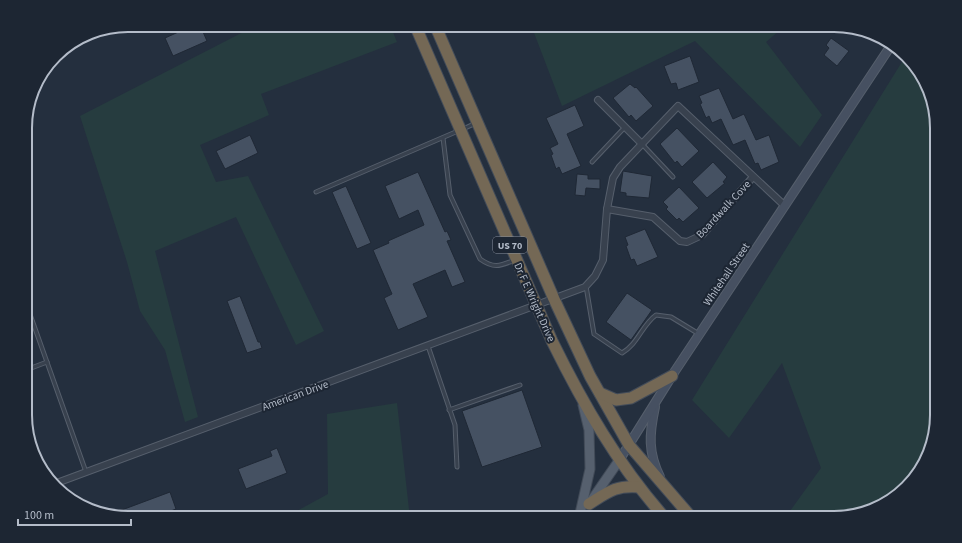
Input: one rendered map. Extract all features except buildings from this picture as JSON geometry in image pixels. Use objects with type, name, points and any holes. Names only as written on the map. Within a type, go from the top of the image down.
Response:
[{"type":"highway","name":"Dr F E Wright Drive","points":[[418,32],[552,341],[596,425],[639,487],[659,511]]},
{"type":"highway","name":"US 70","points":[[438,32],[554,299],[600,393],[629,445],[686,511]]},
{"type":"highway","points":[[600,393],[616,400],[631,398],[672,376]]},
{"type":"highway","points":[[589,504],[616,487],[639,487]]},
{"type":"main road","points":[[581,511],[590,469],[591,448],[583,401]]},
{"type":"main road","name":"Whitehall Street","points":[[584,511],[620,459]]},
{"type":"street","name":"Whitehall Street","points":[[620,459],[672,376],[889,49]]},
{"type":"street","points":[[598,100],[642,144]]},
{"type":"street","name":"Boardwalk Cove","points":[[586,286],[595,276],[603,260],[607,209],[613,178],[620,167],[678,106],[785,206]]},
{"type":"street","name":"Boardwalk Cove","points":[[607,209],[653,217],[680,241],[687,242],[702,234],[753,176]]},
{"type":"street","points":[[537,306],[586,286]]},
{"type":"street","name":"American Drive","points":[[60,482],[537,306]]},
{"type":"street","points":[[656,401],[650,438],[650,451],[664,485]]},
{"type":"lane","points":[[316,192],[477,123]]},
{"type":"lane","points":[[592,162],[625,127]]},
{"type":"lane","points":[[443,138],[450,195],[480,259],[488,265],[501,266],[516,259]]},
{"type":"lane","points":[[642,144],[673,177]]},
{"type":"lane","points":[[586,286],[594,334],[605,343],[622,353],[630,349],[648,321],[656,315],[671,317],[700,335]]},
{"type":"lane","points":[[32,320],[86,472]]},
{"type":"lane","points":[[428,346],[455,425],[457,468]]},
{"type":"lane","points":[[32,368],[47,362]]},
{"type":"lane","points":[[450,410],[520,385]]},
{"type":"green space","points":[[243,32],[393,32],[397,42],[261,94],[269,115],[200,145],[216,182],[248,176],[324,331],[296,345],[236,217],[155,251],[198,417],[185,422],[165,350],[140,311],[127,262],[80,116]]},
{"type":"green space","points":[[534,32],[778,32],[766,42],[822,115],[800,147],[695,41],[562,106]]},
{"type":"green space","points":[[903,61],[910,69],[923,91],[927,103],[930,122],[930,421],[927,440],[917,463],[910,474],[897,487],[877,501],[865,506],[840,511],[790,511],[821,468],[782,363],[729,438],[692,400]]},
{"type":"green space","points":[[397,403],[409,511],[297,511],[328,494],[327,414]]}]
